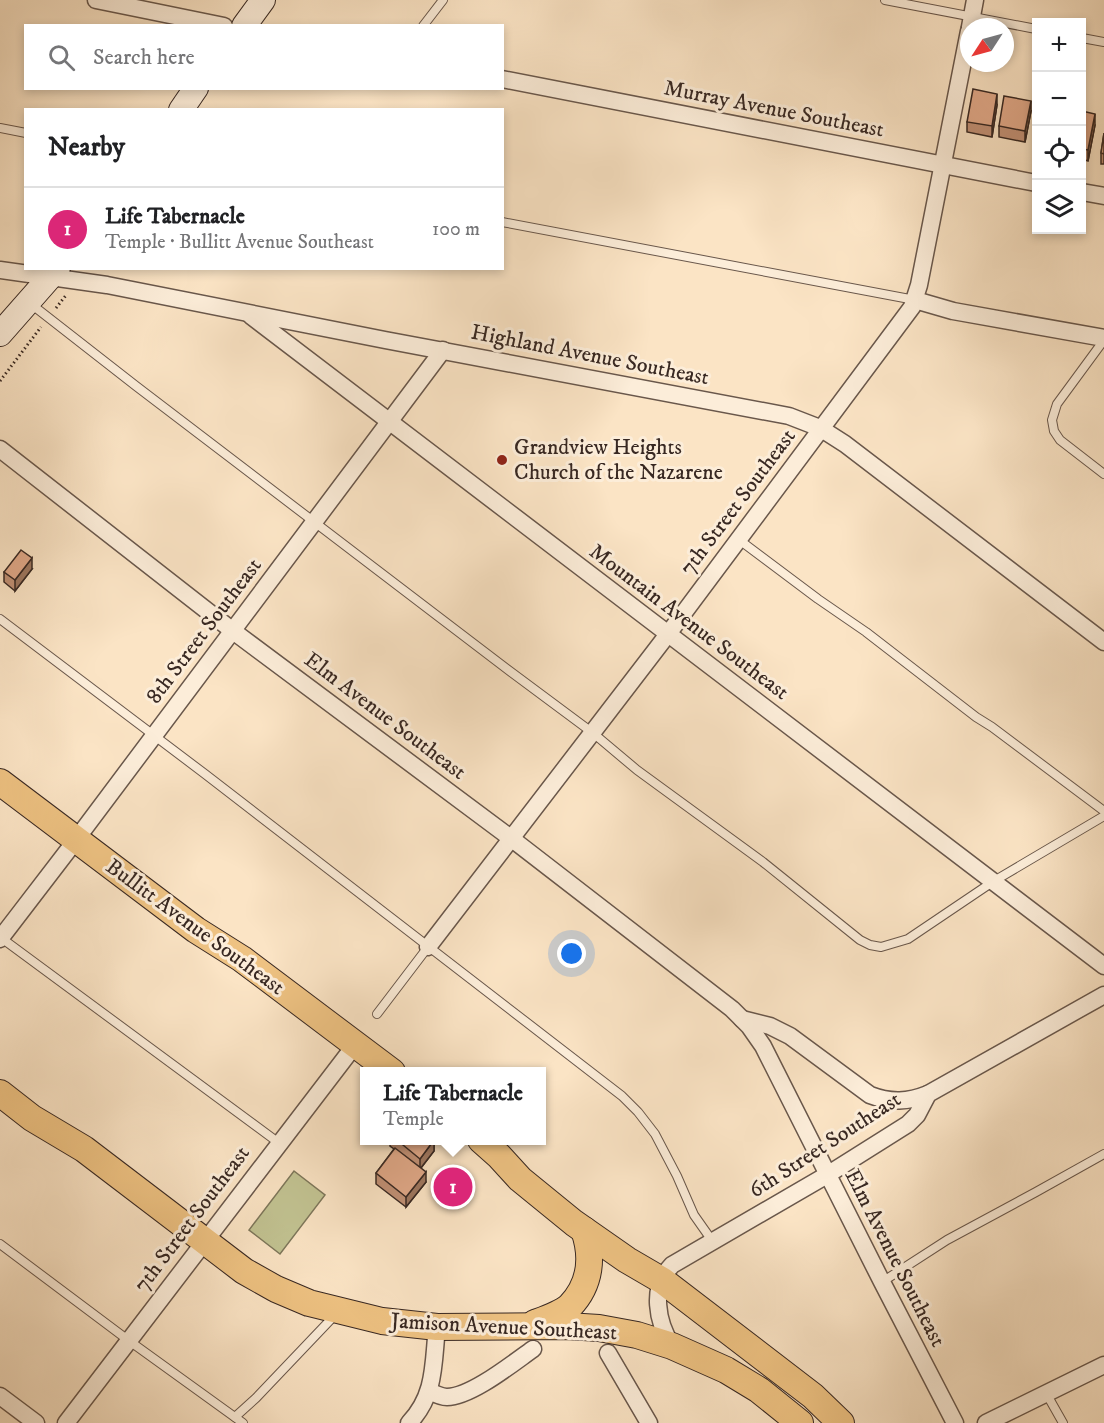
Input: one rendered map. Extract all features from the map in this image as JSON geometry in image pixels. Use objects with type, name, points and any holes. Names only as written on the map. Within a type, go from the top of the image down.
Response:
[{"type":"main road","name":"Bullitt Avenue Southeast","points":[[0,782],[196,930],[242,959],[387,1067]]},
{"type":"main road","name":"Jamison Avenue Southeast","points":[[0,1093],[32,1118],[84,1149],[244,1271],[276,1289],[309,1303],[382,1321],[530,1338],[599,1328],[637,1335],[672,1346],[726,1370],[759,1390],[800,1423]]},
{"type":"main road","points":[[490,1148],[520,1179],[584,1230],[627,1260],[663,1281],[813,1396],[841,1423]]},
{"type":"main road","points":[[490,1148],[535,1175],[648,1263],[663,1281]]},
{"type":"main road","points":[[530,1338],[569,1307],[581,1289],[590,1263],[590,1251],[584,1230]]},
{"type":"street","points":[[245,24],[263,0]]},
{"type":"street","points":[[105,1],[214,24]]},
{"type":"street","name":"7th Street Southeast","points":[[428,947],[668,634],[915,300],[961,72]]},
{"type":"street","name":"Murray Avenue Southeast","points":[[504,79],[1032,182]]},
{"type":"street","points":[[182,108],[195,90]]},
{"type":"street","points":[[1086,193],[1104,196]]},
{"type":"street","name":"Highland Avenue Southeast","points":[[0,270],[54,273],[247,313],[789,416],[820,428],[855,451],[1104,642]]},
{"type":"street","points":[[0,334],[54,273]]},
{"type":"street","points":[[915,300],[953,311],[1104,339]]},
{"type":"street","name":"Mountain Avenue Southeast","points":[[247,313],[1104,966]]},
{"type":"street","name":"8th Street Southeast","points":[[0,938],[443,350]]},
{"type":"street","name":"Elm Avenue Southeast","points":[[0,449],[233,631],[512,839],[742,1019],[763,1046],[955,1423]]},
{"type":"street","name":"6th Street Southeast","points":[[663,1281],[672,1265],[827,1175],[908,1124],[917,1115],[928,1094],[1104,994]]},
{"type":"street","name":"Elm Avenue Southeast","points":[[742,1019],[770,1026],[790,1036],[870,1095],[883,1100],[897,1101],[914,1100],[928,1094]]},
{"type":"street","name":"7th Street Southeast","points":[[66,1423],[355,1044]]},
{"type":"street","points":[[663,1281],[658,1304],[660,1320],[672,1346]]},
{"type":"street","points":[[409,1423],[419,1412],[429,1391],[437,1327]]},
{"type":"street","points":[[429,1391],[446,1397],[458,1395],[481,1384],[530,1338]]},
{"type":"street","points":[[608,1353],[649,1423]]},
{"type":"street","points":[[986,1423],[1104,1365]]},
{"type":"street","points":[[0,1396],[36,1423]]},
{"type":"lane","points":[[425,24],[443,0]]},
{"type":"lane","points":[[885,0],[971,18]]},
{"type":"lane","points":[[1014,25],[1032,28]]},
{"type":"lane","points":[[1086,39],[1104,42]]},
{"type":"lane","points":[[0,128],[24,133]]},
{"type":"lane","points":[[504,222],[915,300]]},
{"type":"lane","points":[[28,302],[593,733],[637,770],[763,862],[860,940],[870,945],[897,944],[908,939],[994,881],[1104,816]]},
{"type":"lane","points":[[1104,339],[1057,404],[1052,420],[1054,431],[1060,440],[1104,474]]},
{"type":"lane","points":[[738,539],[1104,811]]},
{"type":"lane","points":[[0,619],[622,1096],[655,1134],[694,1215],[713,1242]]},
{"type":"lane","points":[[0,938],[279,1143]]},
{"type":"lane","points":[[377,1014],[428,947]]},
{"type":"lane","points":[[882,1282],[946,1240],[1104,1154]]},
{"type":"lane","points":[[0,1244],[239,1420],[256,1398],[338,1311]]},
{"type":"lane","points":[[1046,1393],[1063,1423]]},
{"type":"green space","points":[[294,1171],[325,1195],[280,1254],[249,1230]]},
{"type":"building","points":[[973,89],[997,94],[992,126],[967,122]]},
{"type":"building","points":[[1004,96],[1031,101],[1025,131],[999,126]]},
{"type":"building","points":[[1086,112],[1095,114],[1088,150],[1086,150]]},
{"type":"building","points":[[1104,133],[1104,154],[1101,153]]},
{"type":"building","points":[[21,550],[32,558],[15,580],[4,572]]},
{"type":"building","points":[[403,1145],[430,1145],[420,1159]]},
{"type":"building","points":[[395,1148],[426,1172],[406,1197],[376,1173]]},
{"type":"place","name":"Grandview Heights Church of the Nazarene","points":[[502,460]]},
{"type":"place","name":"Life Tabernacle","points":[[453,1187]]}]
